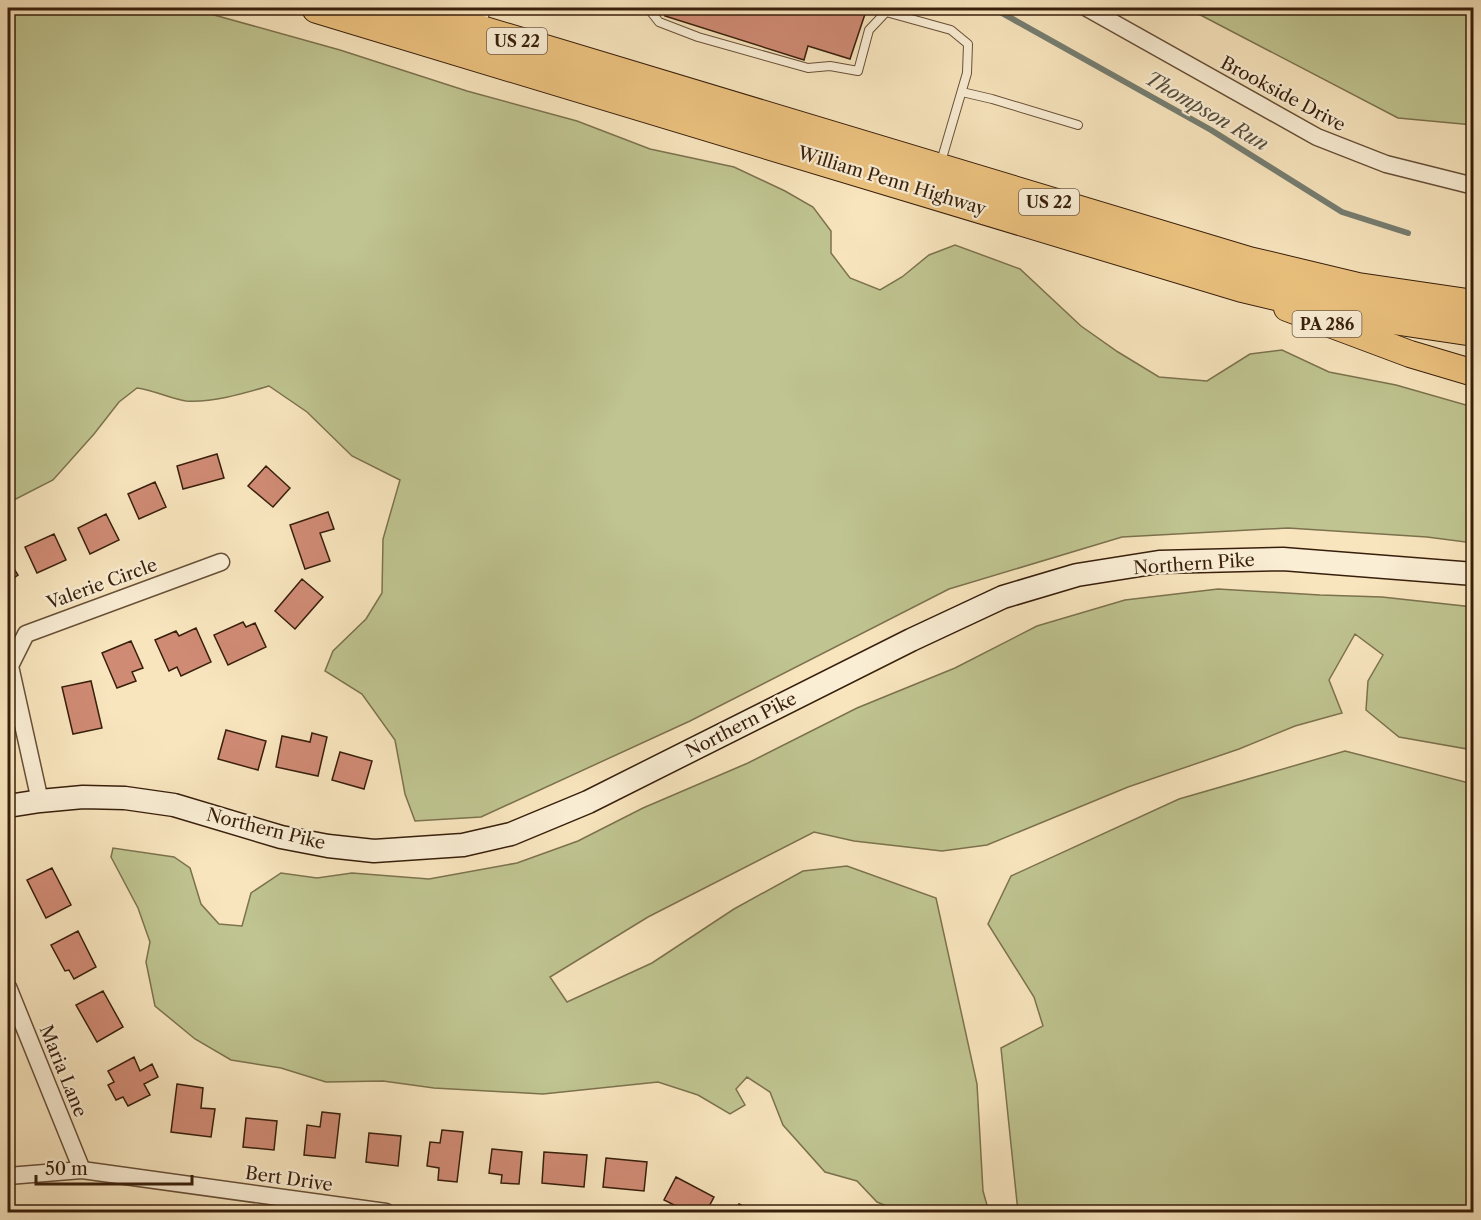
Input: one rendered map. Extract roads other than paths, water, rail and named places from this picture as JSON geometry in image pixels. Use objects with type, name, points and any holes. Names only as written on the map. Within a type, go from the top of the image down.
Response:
[{"type":"highway","name":"William Penn Highway","points":[[317,8],[1242,287],[1353,313],[1473,331]]},
{"type":"highway","name":"William Penn Highway","points":[[405,8],[483,19],[939,169],[1249,262],[1358,288],[1473,305]]},
{"type":"main road","name":"PA 286","points":[[1183,269],[1367,339],[1473,373]]},
{"type":"main road","name":"Northern Pike","points":[[8,806],[83,797],[125,798],[174,805],[280,837],[328,846],[374,851],[463,845],[511,834],[588,802],[911,640],[1003,597],[1077,575],[1159,562],[1283,559],[1473,574]]},
{"type":"street","name":"Brookside Drive","points":[[1087,8],[1317,137],[1386,164],[1473,186]]},
{"type":"street","name":"Valerie Circle","points":[[40,801],[10,666],[26,634],[221,562]]},
{"type":"street","name":"Maria Lane","points":[[8,987],[82,1170]]},
{"type":"street","name":"Bert Drive","points":[[8,1176],[82,1170],[386,1212]]},
{"type":"lane","points":[[648,8],[660,22],[698,37],[808,68],[830,66],[858,71],[868,30],[885,10],[951,30],[968,44],[967,73],[939,169]]},
{"type":"lane","points":[[962,92],[1078,125]]},
{"type":"waterway","name":"Thompson Run","points":[[993,8],[1211,130],[1342,212],[1408,233]]}]
